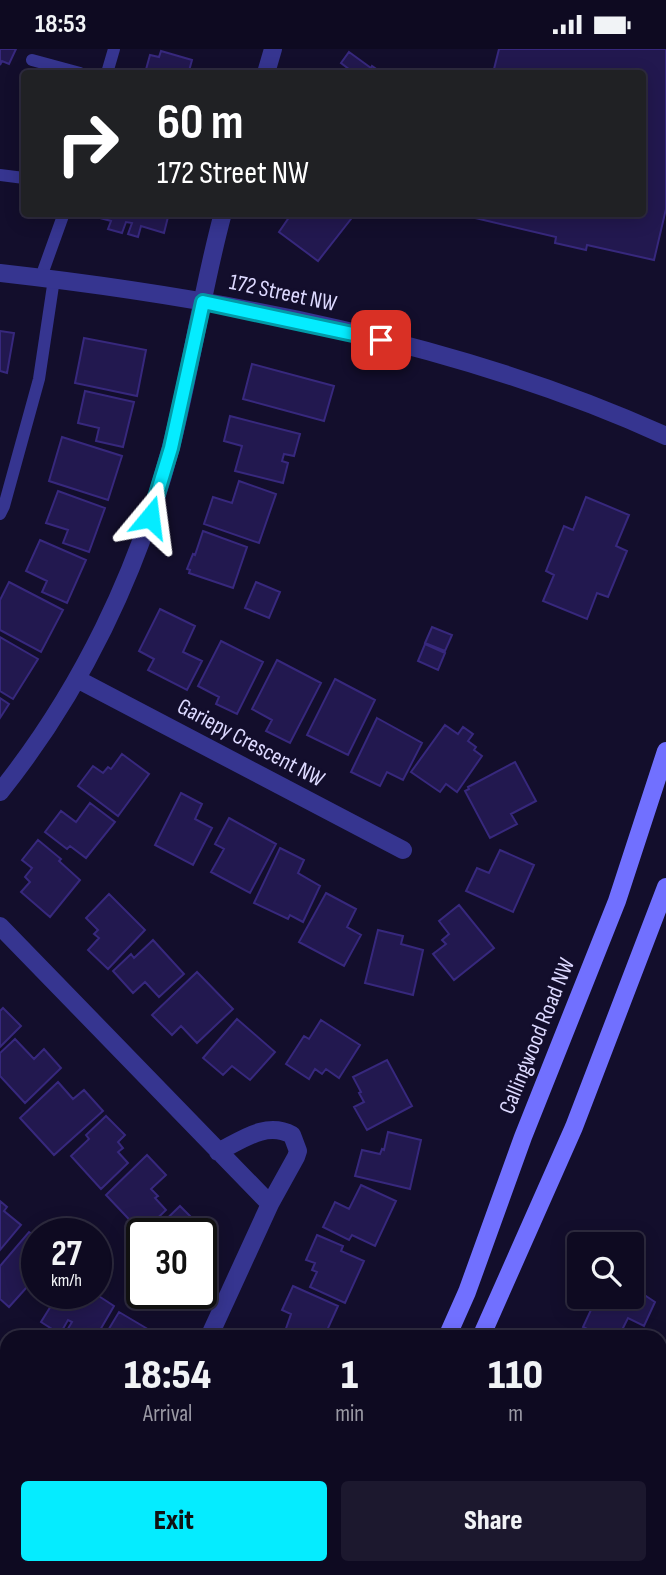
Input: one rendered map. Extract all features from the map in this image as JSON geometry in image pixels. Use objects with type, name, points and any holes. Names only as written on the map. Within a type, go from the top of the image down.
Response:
[{"type":"main road","name":"Callingwood Road NW","points":[[450,1330],[617,901],[666,751]]},
{"type":"main road","points":[[484,1330],[574,1127],[666,887]]},
{"type":"street","points":[[267,70],[274,49]]},
{"type":"street","points":[[0,792],[47,728],[77,679],[104,627],[150,517],[174,434],[222,217]]},
{"type":"street","name":"172 Street NW","points":[[0,273],[203,302],[310,323],[463,361],[572,395],[666,436]]},
{"type":"street","name":"Gariepy Crescent NW","points":[[77,679],[403,850]]},
{"type":"street","points":[[0,926],[270,1204]]},
{"type":"street","points":[[212,1330],[270,1204],[298,1151],[292,1135],[275,1128],[264,1130],[218,1152]]},
{"type":"lane","points":[[108,70],[114,49]]},
{"type":"lane","points":[[32,60],[69,70]]},
{"type":"lane","points":[[0,175],[21,178]]},
{"type":"lane","points":[[0,514],[39,379],[47,278],[63,217]]},
{"type":"building","points":[[0,49],[16,49],[9,64],[2,61],[0,65]]},
{"type":"building","points":[[499,49],[666,49],[666,209],[654,260],[587,245],[586,250],[555,243],[556,237],[471,217],[646,217],[646,70],[494,70]]},
{"type":"building","points":[[161,51],[192,60],[189,70],[146,70],[150,55],[159,57]]},
{"type":"building","points":[[349,52],[378,70],[350,70],[341,63]]},
{"type":"building","points":[[168,217],[164,233],[141,226],[138,237],[128,234],[132,223],[126,222],[122,233],[108,229],[111,221],[100,218]]},
{"type":"building","points":[[289,217],[351,219],[318,261],[279,232]]},
{"type":"building","points":[[0,331],[14,333],[7,373],[0,371]]},
{"type":"building","points":[[84,338],[146,350],[137,396],[75,383]]},
{"type":"building","points":[[252,364],[334,386],[324,421],[243,399]]},
{"type":"building","points":[[85,391],[134,402],[123,447],[96,441],[99,428],[78,423]]},
{"type":"building","points":[[230,416],[300,434],[294,456],[284,454],[282,461],[288,463],[283,483],[235,471],[242,446],[224,441]]},
{"type":"building","points":[[62,437],[122,456],[108,500],[49,481]]},
{"type":"building","points":[[239,481],[276,494],[259,543],[204,524],[213,497],[232,503]]},
{"type":"building","points":[[58,491],[105,508],[89,552],[63,543],[68,530],[46,523]]},
{"type":"building","points":[[586,497],[629,515],[616,546],[627,551],[608,597],[597,593],[587,619],[543,601],[554,575],[546,571],[564,526],[573,530]]},
{"type":"building","points":[[203,531],[247,547],[233,588],[189,573],[190,570],[187,569]]},
{"type":"building","points":[[40,540],[86,560],[67,603],[42,592],[47,581],[26,571]]},
{"type":"building","points":[[9,582],[63,610],[41,652],[0,630],[0,600]]},
{"type":"building","points":[[256,582],[280,592],[269,618],[245,608]]},
{"type":"building","points":[[160,609],[195,626],[183,652],[202,661],[187,690],[148,670],[154,659],[139,651]]},
{"type":"building","points":[[432,627],[452,635],[445,651],[425,643]]},
{"type":"building","points":[[0,637],[38,659],[13,699],[0,691]]},
{"type":"building","points":[[221,641],[263,662],[237,714],[216,704],[219,697],[198,686]]},
{"type":"building","points":[[425,644],[445,653],[438,670],[418,661]]},
{"type":"building","points":[[277,660],[321,683],[290,743],[266,731],[272,720],[252,709]]},
{"type":"building","points":[[335,679],[375,700],[348,755],[307,735]]},
{"type":"building","points":[[0,698],[9,704],[0,718]]},
{"type":"building","points":[[377,718],[422,743],[403,780],[387,772],[380,786],[351,772]]},
{"type":"building","points":[[445,725],[458,734],[463,727],[473,734],[468,741],[482,756],[457,792],[446,784],[440,792],[411,772]]},
{"type":"building","points":[[122,754],[149,774],[118,816],[78,786],[93,766],[103,773],[108,767],[111,769]]},
{"type":"building","points":[[515,762],[536,801],[511,814],[517,824],[490,838],[465,791]]},
{"type":"building","points":[[181,793],[202,804],[195,819],[212,828],[193,865],[155,845]]},
{"type":"building","points":[[90,803],[115,822],[86,858],[70,846],[67,849],[45,832],[61,811],[76,822]]},
{"type":"building","points":[[229,818],[276,844],[250,893],[211,872],[224,849],[215,844]]},
{"type":"building","points":[[38,840],[61,859],[59,861],[80,880],[50,917],[21,892],[30,882],[25,877],[32,868],[22,860]]},
{"type":"building","points":[[280,848],[304,860],[298,873],[320,886],[303,922],[290,915],[288,919],[254,903]]},
{"type":"building","points":[[500,850],[534,865],[513,912],[466,891],[477,868],[489,873]]},
{"type":"building","points":[[326,893],[356,909],[347,927],[361,935],[344,966],[299,942]]},
{"type":"building","points":[[109,894],[145,930],[108,969],[88,950],[99,938],[94,934],[98,930],[86,918]]},
{"type":"building","points":[[459,905],[494,948],[454,980],[433,954],[446,944],[442,940],[449,934],[439,921]]},
{"type":"building","points":[[378,930],[403,936],[401,944],[423,950],[413,995],[365,983]]},
{"type":"building","points":[[153,940],[184,974],[159,997],[145,982],[133,993],[113,971],[131,954],[134,958]]},
{"type":"building","points":[[197,972],[233,1009],[197,1043],[181,1026],[172,1035],[152,1015]]},
{"type":"building","points":[[3,1008],[21,1026],[0,1047],[0,1011]]},
{"type":"building","points":[[237,1019],[275,1052],[250,1080],[232,1066],[223,1075],[203,1058]]},
{"type":"building","points":[[321,1020],[360,1045],[339,1078],[326,1069],[322,1074],[315,1069],[309,1079],[286,1064],[304,1036],[309,1039]]},
{"type":"building","points":[[15,1039],[34,1059],[44,1049],[61,1068],[25,1103],[0,1076],[0,1053]]},
{"type":"building","points":[[387,1060],[412,1106],[367,1130],[354,1107],[364,1102],[353,1077]]},
{"type":"building","points":[[58,1082],[73,1099],[84,1090],[103,1111],[54,1155],[20,1118]]},
{"type":"building","points":[[106,1116],[125,1135],[118,1142],[123,1148],[118,1152],[128,1163],[101,1189],[71,1156],[89,1139],[86,1135]]},
{"type":"building","points":[[388,1132],[421,1140],[410,1189],[355,1176],[362,1150],[380,1154],[382,1149],[384,1150]]},
{"type":"building","points":[[147,1155],[166,1175],[151,1189],[166,1210],[158,1218],[128,1218],[106,1195]]},
{"type":"building","points":[[361,1185],[396,1201],[375,1246],[352,1235],[349,1240],[323,1227],[335,1202],[349,1209]]},
{"type":"building","points":[[0,1201],[7,1207],[4,1211],[21,1225],[0,1250]]},
{"type":"building","points":[[180,1206],[192,1218],[168,1218]]},
{"type":"building","points":[[317,1235],[343,1246],[341,1251],[364,1261],[345,1303],[310,1287],[317,1272],[312,1270],[315,1263],[306,1260]]},
{"type":"building","points":[[21,1241],[21,1294],[9,1307],[0,1299],[0,1266]]},
{"type":"building","points":[[293,1286],[338,1306],[327,1330],[285,1330],[291,1314],[282,1310]]},
{"type":"building","points":[[644,1295],[655,1302],[644,1326],[628,1318],[622,1330],[589,1330],[583,1327],[591,1309],[644,1309]]},
{"type":"building","points":[[112,1305],[114,1306],[100,1330],[67,1330],[72,1322],[68,1320],[62,1330],[54,1330],[41,1322],[49,1309],[112,1309]]},
{"type":"building","points":[[119,1312],[149,1330],[108,1330]]},
{"type":"route","points":[[150,517],[171,448],[203,302],[381,340]]}]
